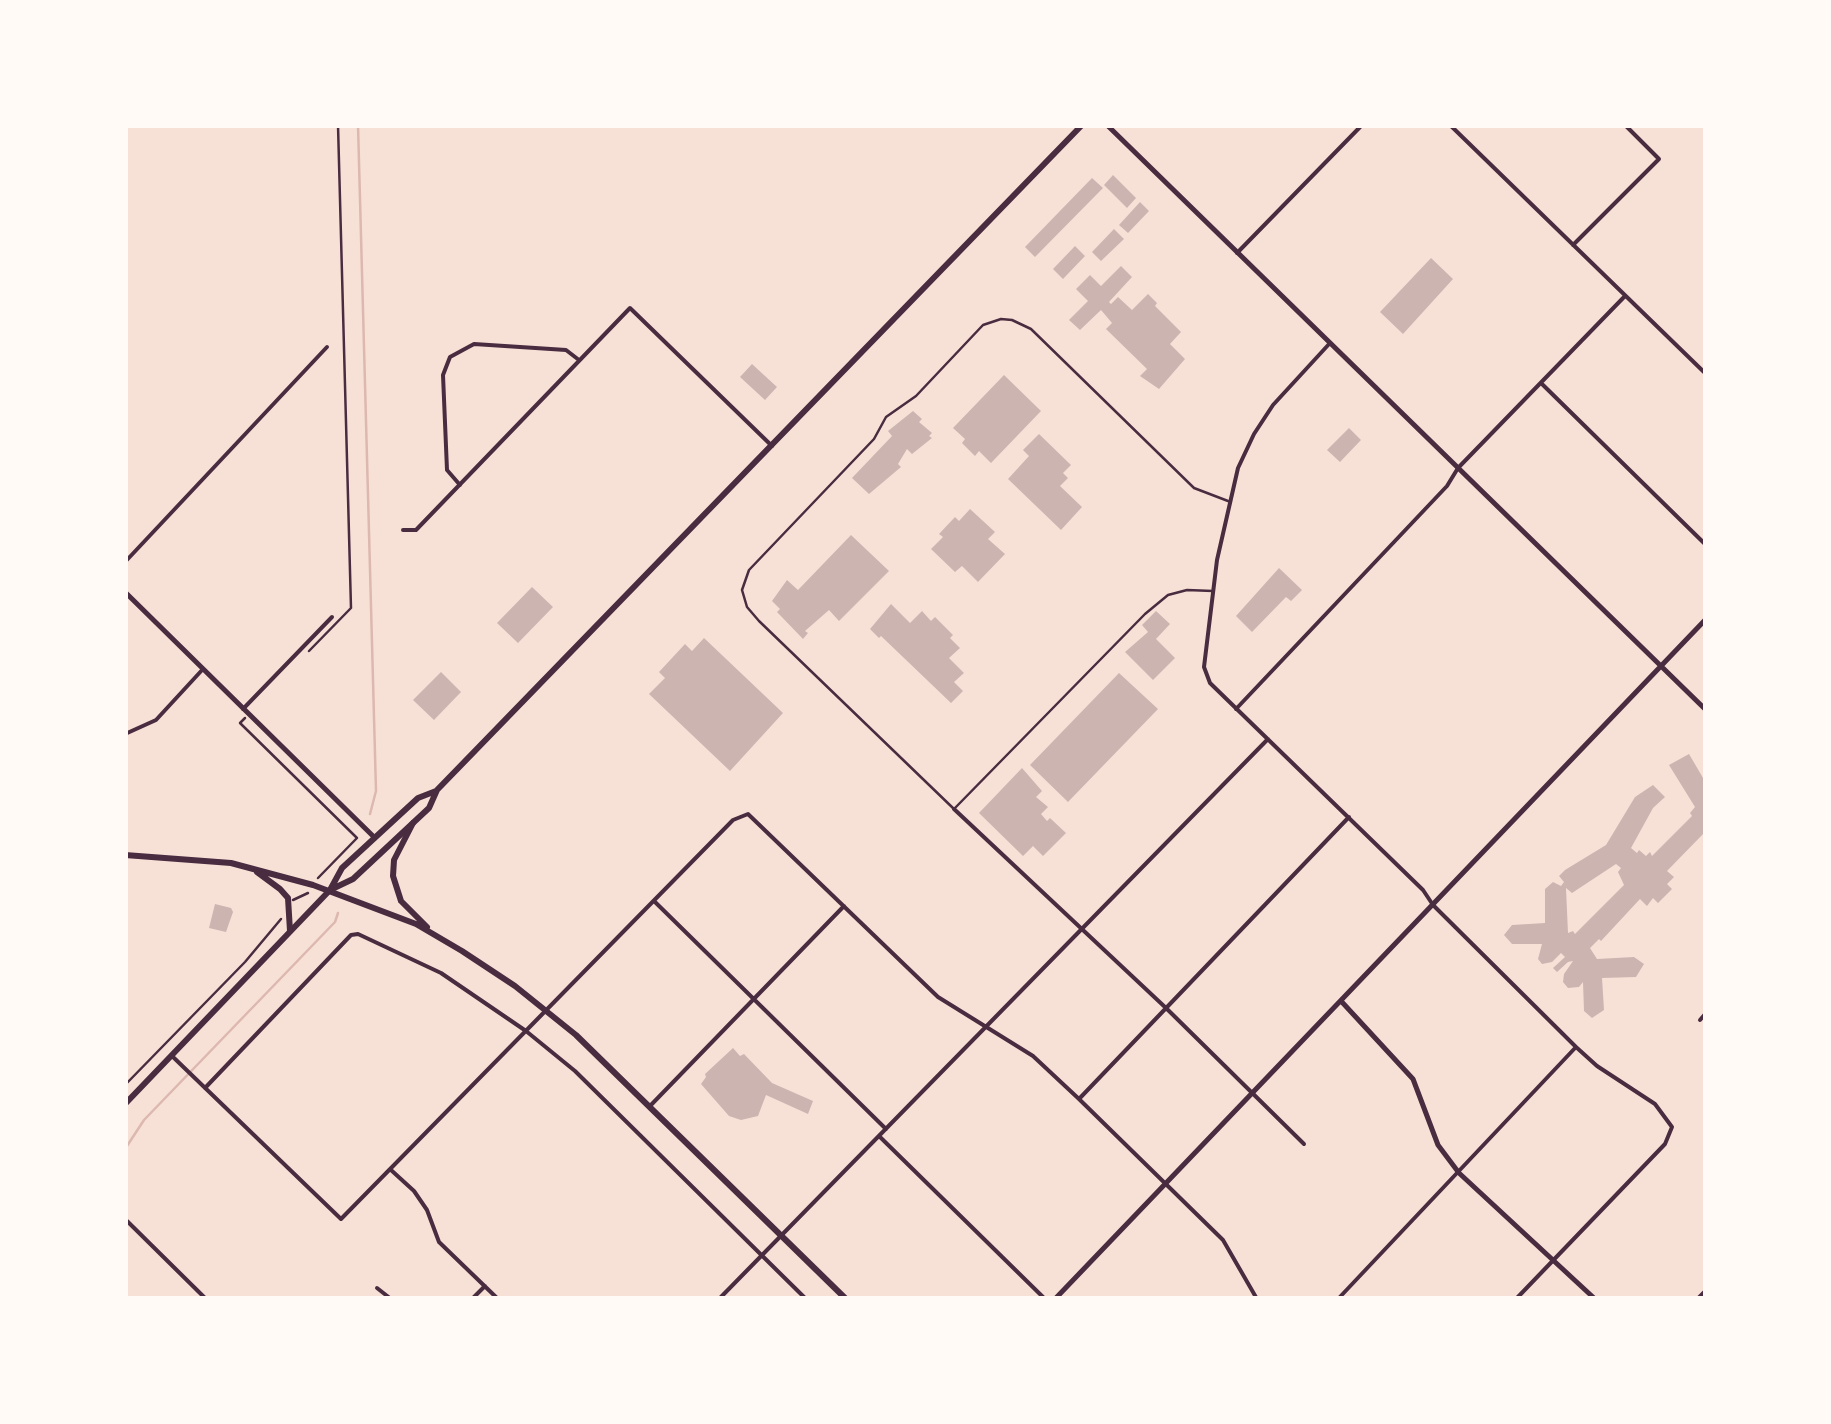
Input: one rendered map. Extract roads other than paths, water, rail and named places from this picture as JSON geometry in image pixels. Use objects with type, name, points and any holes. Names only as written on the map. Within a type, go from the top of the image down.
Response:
[{"type":"main road","points":[[330,890],[353,879],[429,808],[437,790],[1082,125]]},
{"type":"main road","points":[[125,1104],[330,890],[342,868],[418,798],[437,790]]},
{"type":"main road","points":[[413,823],[394,860],[393,876],[401,901],[435,935]]},
{"type":"main road","points":[[125,855],[231,863],[330,890],[416,924],[489,968],[546,1010],[650,1106],[846,1299]]},
{"type":"main road","points":[[251,868],[288,898],[290,931]]},
{"type":"street","points":[[1106,125],[1706,710]]},
{"type":"street","points":[[1237,252],[1362,125]]},
{"type":"street","points":[[1450,125],[1706,374]]},
{"type":"street","points":[[1574,245],[1658,158],[1625,125]]},
{"type":"street","points":[[1236,708],[1447,486],[1458,468],[1625,296]]},
{"type":"street","points":[[403,530],[416,530],[630,308],[772,446]]},
{"type":"street","points":[[1330,343],[1263,419],[1238,468],[1228,501],[1214,591],[1204,668],[1210,683],[1423,890],[1433,905],[1576,1047],[1597,1066],[1655,1104],[1672,1126],[1665,1144],[1516,1299]]},
{"type":"street","points":[[460,486],[447,470],[443,376],[450,357],[474,344],[566,350],[580,361]]},
{"type":"street","points":[[125,562],[327,348]]},
{"type":"street","points":[[1541,383],[1706,545]]},
{"type":"street","points":[[125,592],[375,838]]},
{"type":"street","points":[[244,710],[332,616]]},
{"type":"street","points":[[1055,1299],[1706,619]]},
{"type":"street","points":[[125,734],[156,720],[203,670]]},
{"type":"street","points":[[720,1299],[1268,739]]},
{"type":"street","points":[[954,809],[1083,928],[1304,1144]]},
{"type":"street","points":[[172,1056],[341,1219],[733,820],[741,814],[751,815],[938,997],[1033,1056],[1079,1099],[1223,1240],[1258,1299]]},
{"type":"street","points":[[1079,1099],[1349,817]]},
{"type":"street","points":[[654,901],[886,1129]]},
{"type":"street","points":[[650,1106],[844,906]]},
{"type":"street","points":[[205,1088],[351,935],[358,934],[441,973],[526,1031],[574,1071],[806,1299]]},
{"type":"street","points":[[1341,1002],[1413,1078],[1438,1145],[1459,1173],[1594,1299]]},
{"type":"street","points":[[1700,1020],[1706,1013]]},
{"type":"street","points":[[1338,1299],[1576,1047]]},
{"type":"street","points":[[879,1136],[1045,1299]]},
{"type":"street","points":[[390,1169],[414,1191],[427,1210],[439,1242],[498,1299]]},
{"type":"street","points":[[125,1218],[206,1299]]},
{"type":"street","points":[[472,1299],[484,1286]]},
{"type":"street","points":[[377,1288],[390,1299]]},
{"type":"street","points":[[1698,1299],[1706,1291]]},
{"type":"lane","points":[[1214,591],[1188,590],[1168,595],[954,809],[759,621],[747,607],[742,590],[749,570],[874,440],[886,417],[916,396],[983,325],[1001,320],[1012,320],[1031,329],[1194,488],[1228,501]]},
{"type":"waterway","points":[[358,125],[376,791],[370,814]]},
{"type":"waterway","points":[[125,1149],[144,1120],[335,922],[338,913]]}]
